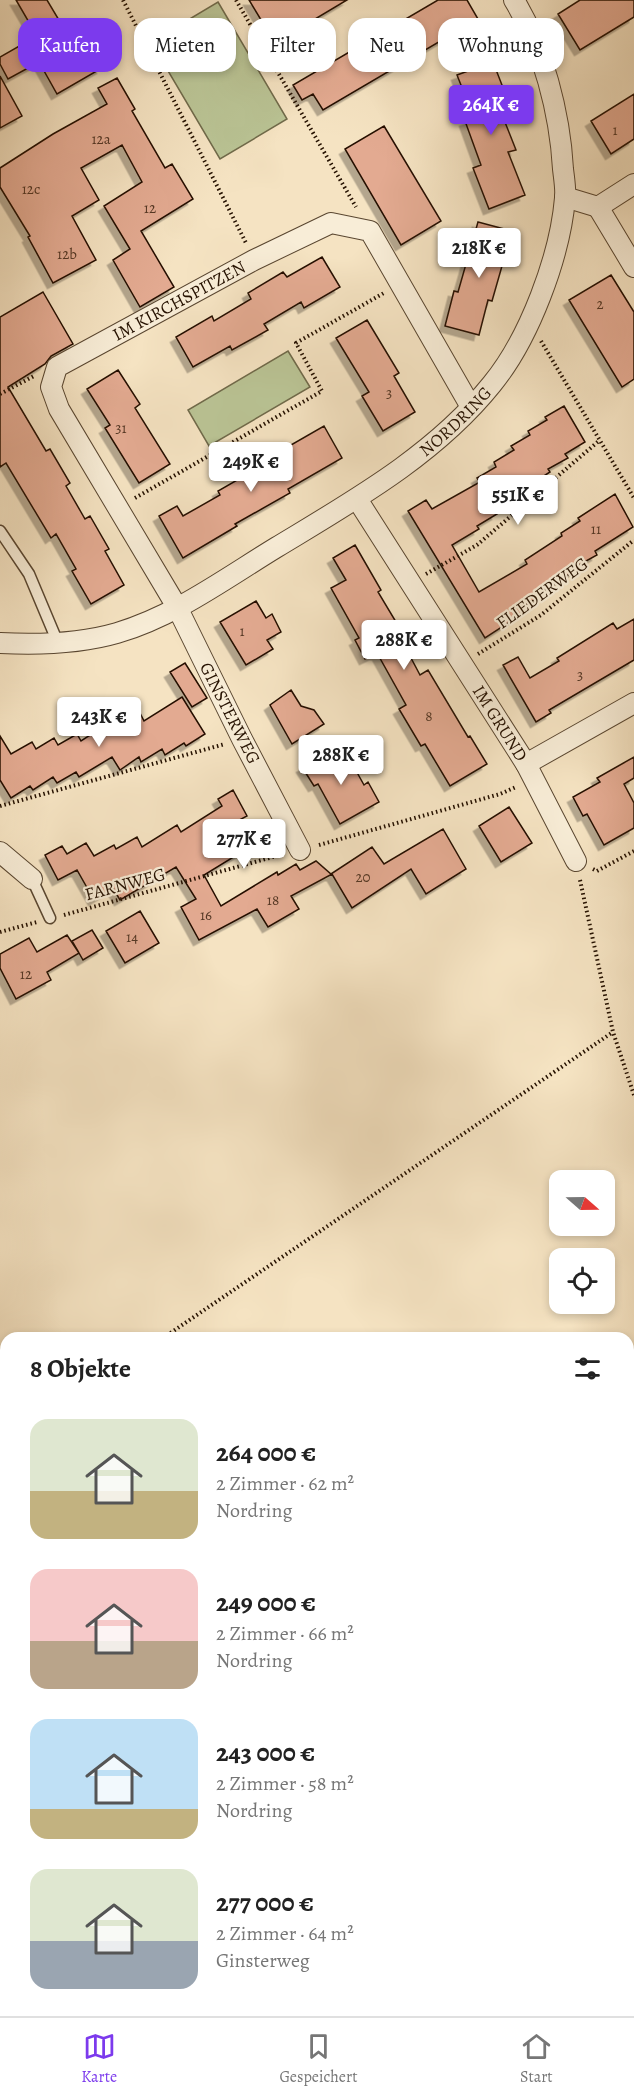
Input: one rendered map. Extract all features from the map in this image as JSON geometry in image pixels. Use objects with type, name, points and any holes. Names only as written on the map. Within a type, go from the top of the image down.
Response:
[{"type":"street","name":"NORDRING","points":[[0,643],[58,644],[117,633],[177,607],[357,499],[400,469],[435,441],[493,384],[514,353],[543,289],[557,242],[565,197],[557,116],[536,42],[519,2]]},
{"type":"street","points":[[598,207],[634,184]]},
{"type":"street","points":[[565,197],[598,207],[634,267]]},
{"type":"street","name":"IM KIRCHSPITZEN","points":[[57,367],[254,260],[331,222],[370,231]]},
{"type":"street","points":[[370,231],[471,407]]},
{"type":"street","points":[[57,367],[51,387],[59,409],[177,607]]},
{"type":"street","name":"IM GRUND","points":[[357,499],[529,772],[576,861]]},
{"type":"street","name":"GINSTERWEG","points":[[177,607],[300,850]]},
{"type":"street","points":[[529,772],[634,703]]},
{"type":"street","points":[[0,852],[32,879]]},
{"type":"lane","points":[[0,531],[29,574],[58,644]]},
{"type":"lane","points":[[32,879],[51,918]]},
{"type":"path","points":[[123,0],[254,260]]},
{"type":"path","points":[[236,0],[370,231]]},
{"type":"path","points":[[118,508],[322,391],[296,343],[400,283]]},
{"type":"path","points":[[529,321],[634,498]]},
{"type":"path","points":[[0,394],[42,371],[57,367]]},
{"type":"path","points":[[410,583],[477,545],[600,440]]},
{"type":"path","name":"FLIEDERWEG","points":[[462,664],[541,615],[634,540]]},
{"type":"path","points":[[0,806],[242,739]]},
{"type":"path","name":"FARNWEG","points":[[0,932],[500,794],[529,772]]},
{"type":"path","points":[[576,861],[597,872],[634,851]]},
{"type":"path","points":[[576,861],[613,1032],[634,1095]]},
{"type":"path","points":[[172,1332],[613,1032]]},
{"type":"green space","points":[[218,2],[227,18],[191,18]]},
{"type":"green space","points":[[236,33],[248,53],[248,72],[259,72],[287,119],[220,159],[169,72],[236,72]]},
{"type":"green space","points":[[288,351],[310,387],[209,446],[188,410]]},
{"type":"building","points":[[16,0],[47,0],[58,18],[26,18]]},
{"type":"building","points":[[249,0],[347,0],[317,18],[260,18]]},
{"type":"building","points":[[438,0],[467,0],[477,18],[438,18],[438,42],[426,50],[426,18],[407,18]]},
{"type":"building","points":[[580,0],[634,0],[634,17],[580,50],[564,24],[564,18],[560,18],[558,14]]},
{"type":"building","points":[[18,47],[18,72],[21,72],[8,79],[0,64],[0,57]]},
{"type":"building","points":[[348,53],[348,72],[388,72],[323,110],[313,94],[302,100],[293,85],[315,72],[336,72],[336,60]]},
{"type":"building","points":[[45,72],[95,72],[57,94]]},
{"type":"building","points":[[465,72],[497,72],[509,103],[499,107],[516,150],[508,152],[525,195],[489,209],[473,168],[481,165],[465,121],[474,118],[457,75]]},
{"type":"building","points":[[0,76],[22,116],[0,128]]},
{"type":"building","points":[[117,78],[135,109],[132,111],[165,168],[172,164],[193,199],[141,231],[174,287],[140,307],[113,260],[130,249],[104,206],[142,182],[122,145],[81,168],[99,200],[72,216],[96,260],[53,283],[28,237],[30,236],[0,187],[0,168],[53,134],[107,104],[98,88]]},
{"type":"building","points":[[634,94],[634,139],[611,154],[591,121]]},
{"type":"building","points":[[384,126],[441,221],[401,245],[345,149]]},
{"type":"building","points":[[478,222],[512,231],[492,301],[488,300],[479,335],[445,326],[454,291],[458,292]]},
{"type":"building","points":[[322,257],[340,287],[304,308],[301,302],[264,324],[268,330],[232,350],[230,346],[193,367],[176,337],[212,316],[214,321],[251,299],[248,293],[283,272],[287,277]]},
{"type":"building","points":[[611,275],[634,312],[634,379],[622,387],[569,300]]},
{"type":"building","points":[[43,292],[73,344],[51,356],[45,364],[8,387],[46,451],[50,449],[70,483],[66,486],[85,519],[90,516],[109,549],[105,551],[124,585],[91,604],[72,571],[76,569],[56,534],[51,538],[6,463],[0,467],[0,317]]},
{"type":"building","points":[[367,320],[399,373],[394,376],[415,412],[383,431],[362,396],[369,392],[336,338]]},
{"type":"building","points":[[118,370],[140,404],[135,408],[170,464],[139,483],[105,428],[110,425],[87,389]]},
{"type":"building","points":[[564,406],[585,442],[565,454],[568,458],[548,469],[550,472],[512,497],[514,500],[495,511],[497,514],[477,526],[479,529],[452,545],[479,592],[527,564],[525,560],[562,536],[561,533],[580,521],[578,518],[615,494],[633,527],[595,551],[597,555],[577,566],[579,568],[542,591],[544,594],[522,607],[525,612],[485,638],[408,511],[426,500],[432,509],[480,482],[477,478],[496,467],[494,462],[514,450],[511,446],[530,435],[528,431],[547,420],[545,417]]},
{"type":"building","points":[[324,426],[342,458],[288,489],[290,493],[235,524],[237,526],[183,558],[159,516],[177,506],[183,516],[220,495],[218,491],[272,460],[270,457]]},
{"type":"building","points":[[355,545],[381,590],[378,592],[405,637],[401,639],[420,675],[428,670],[487,764],[450,786],[425,744],[421,746],[399,709],[406,705],[377,653],[365,659],[355,640],[359,638],[331,588],[346,580],[333,558]]},
{"type":"building","points":[[256,601],[266,618],[272,614],[281,632],[267,640],[273,649],[246,665],[220,622]]},
{"type":"building","points":[[634,619],[634,660],[549,710],[551,713],[536,722],[503,665],[518,657],[530,678],[559,661],[557,658],[613,623],[617,629]]},
{"type":"building","points":[[185,663],[207,698],[192,707],[170,672]]},
{"type":"building","points":[[291,690],[301,706],[314,710],[324,724],[292,744],[270,705]]},
{"type":"building","points":[[182,697],[205,734],[186,746],[184,743],[165,755],[162,749],[141,762],[139,757],[120,770],[112,757],[79,777],[76,772],[57,783],[53,777],[33,790],[30,786],[11,798],[0,780],[0,736],[11,754],[32,742],[36,749],[54,738],[58,745],[77,734],[81,741],[115,719],[119,726],[140,713],[144,721]]},
{"type":"building","points":[[344,749],[364,785],[368,782],[379,802],[340,824],[318,784],[314,786],[302,767]]},
{"type":"building","points":[[634,757],[634,778],[624,784],[634,803],[634,828],[604,845],[587,814],[583,816],[573,797],[600,782],[597,778]]},
{"type":"building","points":[[233,790],[247,816],[230,825],[245,850],[204,875],[221,906],[277,872],[278,875],[296,864],[300,870],[316,861],[331,874],[372,847],[384,864],[443,829],[466,869],[426,894],[411,869],[352,908],[332,874],[291,896],[299,909],[268,927],[257,909],[199,940],[181,907],[196,899],[176,867],[120,900],[113,888],[94,900],[77,870],[58,880],[45,855],[62,846],[67,854],[86,843],[94,856],[114,845],[116,849],[137,837],[142,847],[177,825],[181,832],[222,806],[218,799]]},
{"type":"building","points":[[509,807],[532,843],[501,862],[479,826]]},
{"type":"building","points":[[140,911],[159,943],[125,963],[106,931]]},
{"type":"building","points":[[92,930],[103,948],[83,960],[72,941]]},
{"type":"building","points":[[67,935],[79,953],[47,972],[51,980],[16,999],[0,968],[0,954],[29,938],[37,952]]}]
